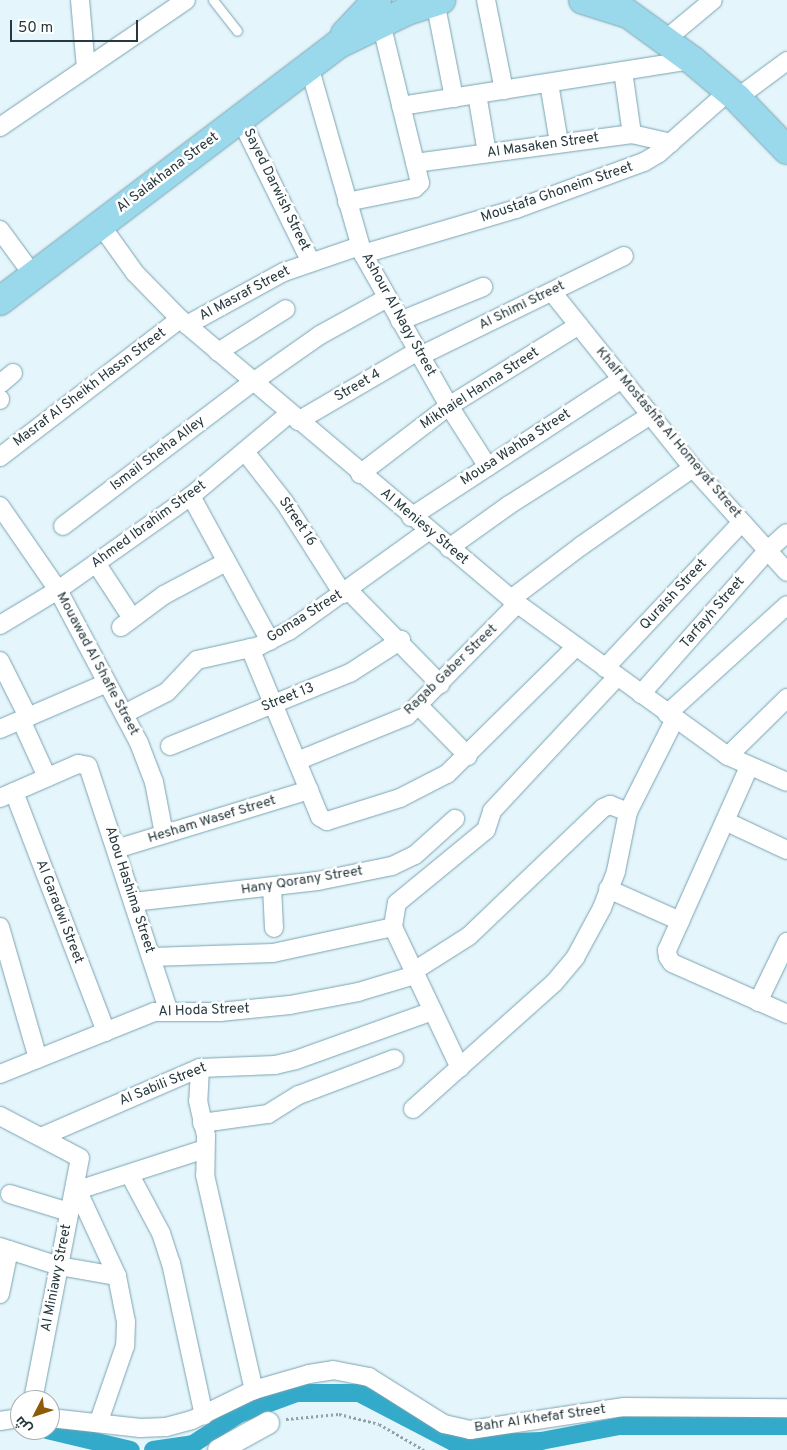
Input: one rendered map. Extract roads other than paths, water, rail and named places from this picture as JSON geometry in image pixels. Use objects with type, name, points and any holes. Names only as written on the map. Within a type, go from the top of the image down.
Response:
[{"type":"main road","points":[[583,0],[617,6],[665,40],[733,95],[787,150]]},
{"type":"main road","points":[[378,8],[438,1]]},
{"type":"main road","name":"Al Salakhana Street","points":[[0,301],[309,66],[378,8]]},
{"type":"street","points":[[80,0],[86,68]]},
{"type":"street","points":[[0,127],[186,0]]},
{"type":"street","points":[[486,0],[504,90]]},
{"type":"street","points":[[665,40],[713,0]]},
{"type":"street","points":[[438,1],[454,98]]},
{"type":"street","points":[[347,202],[417,187],[420,181],[378,8]]},
{"type":"street","points":[[401,106],[692,60]]},
{"type":"street","name":"Moustafa Ghoneim Street","points":[[362,250],[526,206],[644,162],[733,95],[787,61]]},
{"type":"street","name":"Ashour Al Nagy Street","points":[[309,66],[362,250],[386,298],[449,406],[488,466]]},
{"type":"street","points":[[623,71],[632,134]]},
{"type":"street","points":[[549,83],[559,144]]},
{"type":"street","points":[[477,94],[487,153]]},
{"type":"street","name":"Sayed Darwish Street","points":[[240,118],[311,262]]},
{"type":"street","name":"Al Masaken Street","points":[[415,163],[632,134],[671,143]]},
{"type":"street","name":"Al Meniesy Street","points":[[100,224],[135,273],[184,322],[360,474],[514,602],[671,717],[728,756],[749,768],[787,782]]},
{"type":"street","points":[[0,230],[33,275]]},
{"type":"street","name":"Al Masraf Street","points":[[184,322],[256,285],[311,262],[362,250]]},
{"type":"street","name":"Al Shimi Street","points":[[419,354],[624,256]]},
{"type":"street","points":[[400,321],[483,287]]},
{"type":"street","name":"Khalf Mostashfa Al Homeyat Street","points":[[552,292],[693,468],[787,572]]},
{"type":"street","name":"Ismail Sheha Alley","points":[[63,526],[254,382],[320,335],[386,298]]},
{"type":"street","points":[[218,352],[286,309]]},
{"type":"street","name":"Masraf Al Sheikh Hassn Street","points":[[0,457],[184,322]]},
{"type":"street","name":"Mikhaiel Hanna Street","points":[[360,474],[449,406],[579,325]]},
{"type":"street","name":"Street 4","points":[[294,417],[419,354]]},
{"type":"street","points":[[0,384],[13,372]]},
{"type":"street","name":"Mousa Wahba Street","points":[[411,517],[622,379]]},
{"type":"street","points":[[449,548],[509,504],[651,415]]},
{"type":"street","name":"Ahmed Ibrahim Street","points":[[0,625],[58,590],[191,496],[294,417]]},
{"type":"street","name":"Street 16","points":[[246,453],[285,503],[345,592],[400,640],[440,684]]},
{"type":"street","name":"Ragab Gaber Street","points":[[297,761],[391,724],[419,706],[514,602],[693,468]]},
{"type":"street","points":[[191,496],[270,641]]},
{"type":"street","name":"Mouawad Al Shafie Street","points":[[0,506],[58,590],[124,714],[149,765],[164,834]]},
{"type":"street","name":"Quraish Street","points":[[393,927],[397,903],[486,830],[492,811],[742,522]]},
{"type":"street","name":"Gomaa Street","points":[[124,714],[167,692],[197,660],[250,648],[270,641],[345,592],[428,531]]},
{"type":"street","name":"Tarfayh Street","points":[[640,694],[768,550],[787,534]]},
{"type":"street","points":[[96,563],[126,623],[164,595],[226,562]]},
{"type":"street","points":[[413,1109],[554,983],[575,958],[591,931],[608,889],[628,812],[671,717],[787,605]]},
{"type":"street","name":"Street 13","points":[[170,746],[350,673],[400,640]]},
{"type":"street","points":[[250,648],[320,817],[330,821],[425,787],[468,756],[576,647]]},
{"type":"street","points":[[0,661],[47,777],[7,795]]},
{"type":"street","points":[[0,729],[107,683]]},
{"type":"street","points":[[728,756],[787,698]]},
{"type":"street","points":[[419,706],[468,756]]},
{"type":"street","name":"Abou Hashima Street","points":[[47,777],[82,763],[90,769],[168,1010]]},
{"type":"street","points":[[749,768],[666,950],[672,963],[787,1014]]},
{"type":"street","name":"Hesham Wasef Street","points":[[116,849],[309,790]]},
{"type":"street","name":"Al Garadwi Street","points":[[7,795],[106,1032]]},
{"type":"street","name":"Al Hoda Street","points":[[0,1074],[154,1012],[168,1010],[220,1012],[290,1005],[358,992],[415,973],[468,936],[603,808],[610,805],[628,812]]},
{"type":"street","name":"Hany Qorany Street","points":[[133,902],[318,881],[404,862],[455,819]]},
{"type":"street","points":[[725,821],[787,850]]},
{"type":"street","points":[[272,887],[274,928]]},
{"type":"street","points":[[608,889],[680,921]]},
{"type":"street","points":[[0,927],[38,1059]]},
{"type":"street","points":[[151,957],[272,953],[393,927],[460,1068]]},
{"type":"street","points":[[758,1002],[787,942]]},
{"type":"street","name":"Al Sabili Street","points":[[41,1137],[200,1068],[267,1065],[296,1060],[433,1011]]},
{"type":"street","points":[[202,1123],[260,1116],[298,1095],[394,1059]]},
{"type":"street","points":[[200,1068],[198,1096],[205,1149],[205,1175],[254,1390]]},
{"type":"street","points":[[1,1120],[41,1137]]},
{"type":"street","name":"Al Miniawy Street","points":[[35,1390],[58,1266],[76,1187],[79,1156],[41,1137]]},
{"type":"street","points":[[99,1421],[125,1346],[126,1322],[117,1276],[76,1187],[130,1175],[205,1149]]},
{"type":"street","points":[[130,1175],[161,1233],[171,1263],[204,1415]]},
{"type":"street","points":[[10,1194],[70,1212]]},
{"type":"street","points":[[0,1294],[5,1249],[58,1266],[117,1276]]},
{"type":"street","name":"Bahr Al Khefaf Street","points":[[60,1419],[99,1421],[153,1429],[179,1425],[204,1415],[254,1390],[309,1374],[345,1371],[369,1377],[444,1424],[470,1430],[624,1407],[787,1408]]},
{"type":"street","points":[[219,1450],[268,1423]]},
{"type":"lane","points":[[213,0],[237,31]]},
{"type":"waterway","points":[[153,1450],[193,1444],[239,1414],[297,1393],[359,1393],[457,1444],[541,1441],[620,1426],[787,1426]]},
{"type":"waterway","points":[[60,1433],[131,1450]]}]
